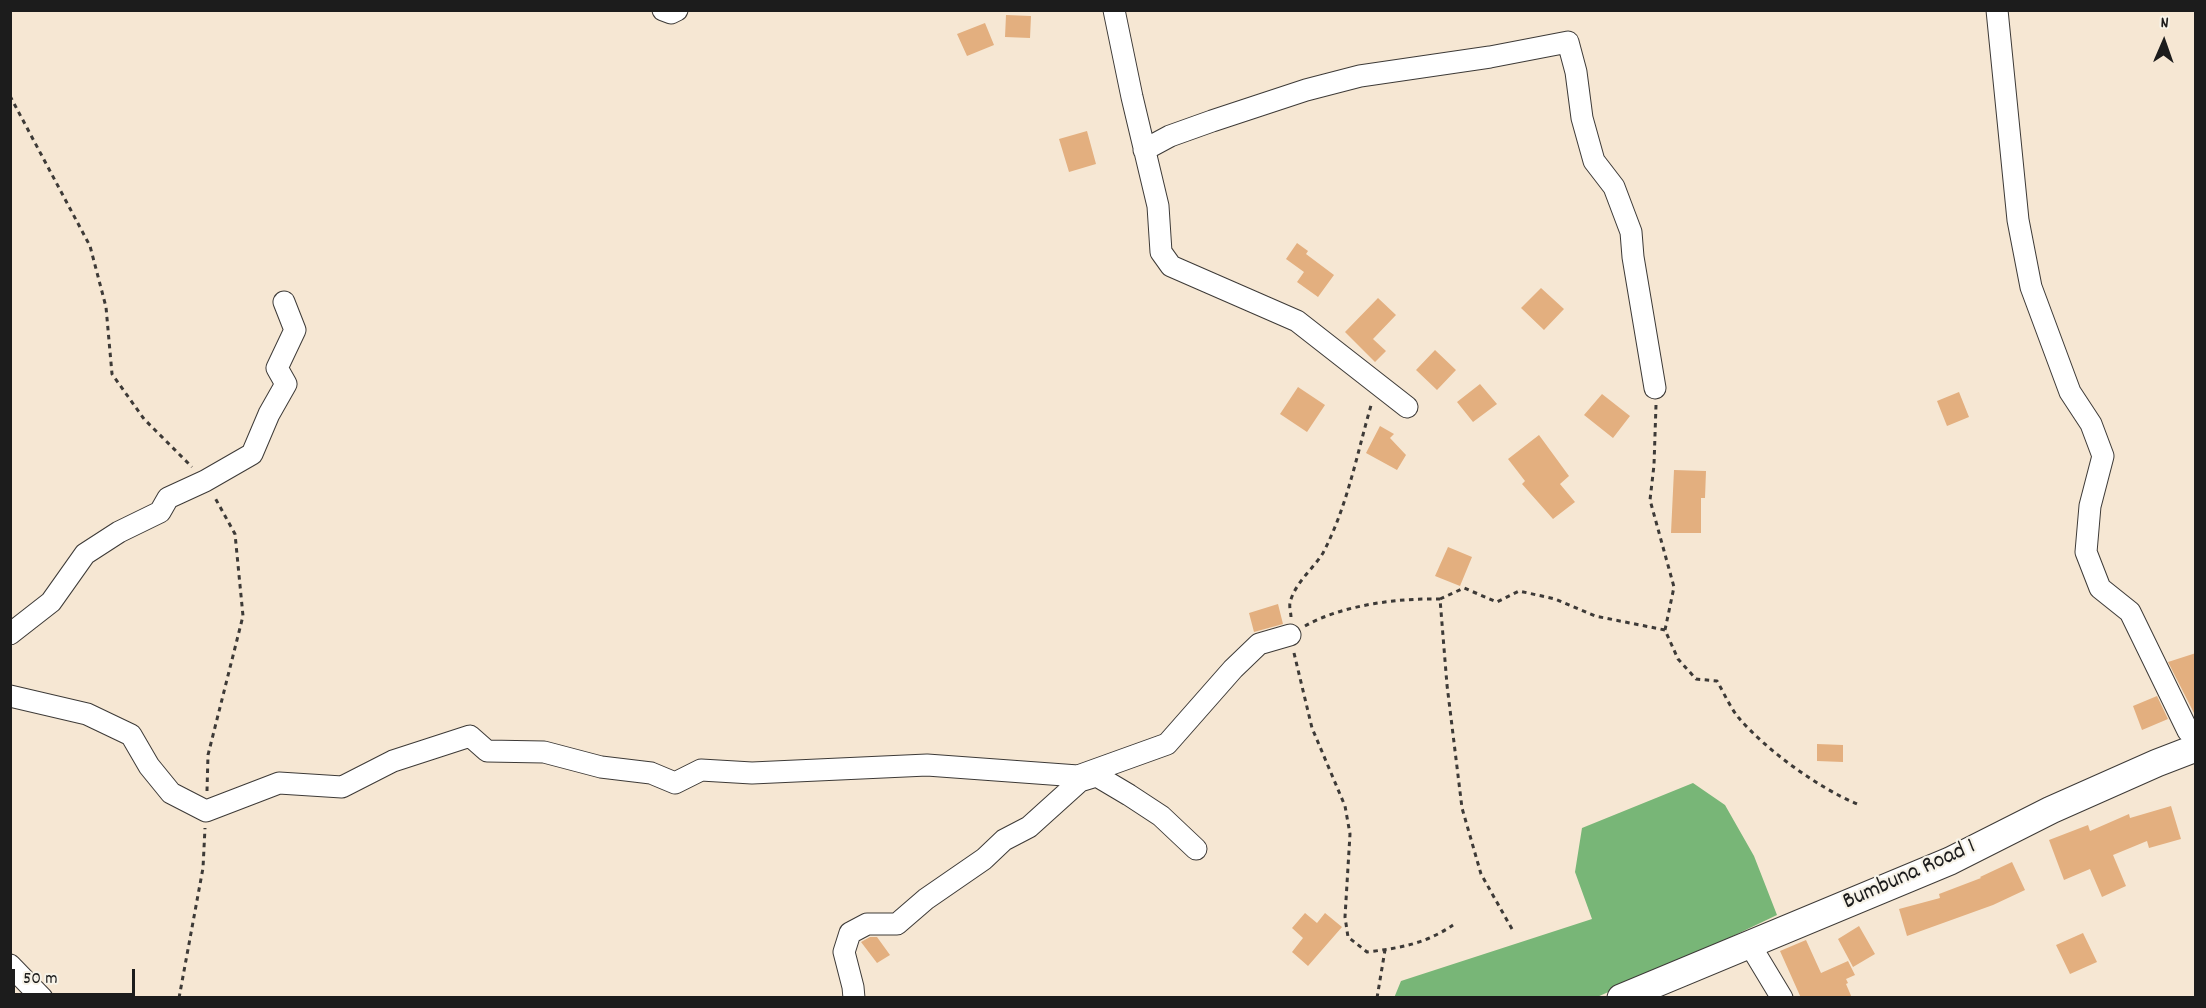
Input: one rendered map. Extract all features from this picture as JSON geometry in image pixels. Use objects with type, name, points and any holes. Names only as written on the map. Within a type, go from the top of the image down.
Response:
[{"type":"main road","name":"Bumbuna Road 1","points":[[1621,998],[1950,861],[2051,810],[2196,748]]},
{"type":"street","points":[[663,10],[671,13],[677,10]]},
{"type":"street","points":[[1114,10],[1158,206],[1161,252],[1171,266],[1297,321],[1407,407]]},
{"type":"street","points":[[1997,10],[2018,220],[2031,287],[2070,392],[2091,424],[2103,456],[2090,506],[2086,552],[2100,588],[2130,612],[2188,731],[2196,737]]},
{"type":"street","points":[[1144,150],[1170,136],[1212,121],[1306,90],[1360,76],[1490,57],[1568,42],[1576,72],[1582,118],[1594,161],[1614,187],[1631,232],[1633,257],[1655,388]]},
{"type":"street","points":[[10,634],[51,602],[85,554],[119,532],[160,512],[168,498],[205,481],[252,454],[269,414],[286,384],[277,368],[296,330],[284,302]]},
{"type":"street","points":[[854,998],[854,987],[844,952],[850,933],[867,924],[897,924],[926,899],[984,859],[1004,840],[1029,827],[1087,776],[1167,744],[1233,669],[1260,644],[1290,635]]},
{"type":"street","points":[[10,696],[87,714],[131,735],[149,766],[171,793],[206,812],[279,783],[342,787],[393,761],[470,736],[487,751],[544,752],[601,767],[651,772],[675,783],[700,770],[753,773],[927,765],[1087,776],[1161,816],[1196,849]]},
{"type":"street","points":[[1750,945],[1782,998]]},
{"type":"street","points":[[10,965],[42,998]]},
{"type":"path","points":[[10,96],[90,246],[106,307],[112,374],[144,419],[205,481],[235,534],[243,616],[208,755],[203,868],[179,998]]},
{"type":"path","points":[[1378,384],[1339,519],[1322,554],[1302,580],[1290,604],[1290,635],[1312,729],[1345,806],[1350,834],[1345,917],[1348,937],[1367,952],[1399,949],[1435,938],[1453,925]]},
{"type":"path","points":[[1655,388],[1657,420],[1650,500],[1674,587],[1665,630],[1677,659],[1696,679],[1717,681],[1738,717],[1780,757],[1832,793],[1857,804]]},
{"type":"path","points":[[1290,635],[1313,622],[1358,607],[1412,598],[1440,599],[1464,588],[1497,602],[1519,591],[1555,599],[1595,616],[1665,630]]},
{"type":"path","points":[[1440,599],[1447,685],[1462,808],[1481,874],[1512,929]]},
{"type":"path","points":[[1377,998],[1384,950]]},
{"type":"green space","points":[[1693,783],[1725,805],[1754,856],[1777,915],[1597,997],[1394,998],[1401,981],[1592,919],[1575,872],[1582,828]]},
{"type":"building","points":[[1006,15],[1031,16],[1030,38],[1005,37]]},
{"type":"building","points":[[985,23],[994,45],[967,56],[957,34]]},
{"type":"building","points":[[1087,131],[1096,164],[1069,172],[1059,139]]},
{"type":"building","points":[[1297,243],[1308,251],[1306,254],[1334,275],[1318,297],[1297,282],[1304,272],[1286,259]]},
{"type":"building","points":[[1541,288],[1564,309],[1544,330],[1521,308]]},
{"type":"building","points":[[1378,298],[1396,315],[1373,339],[1386,351],[1375,362],[1345,332]]},
{"type":"building","points":[[1435,350],[1456,370],[1437,390],[1416,370]]},
{"type":"building","points":[[1480,384],[1497,404],[1473,422],[1457,402]]},
{"type":"building","points":[[1298,387],[1325,405],[1307,432],[1280,414]]},
{"type":"building","points":[[1959,392],[1969,417],[1947,426],[1937,401]]},
{"type":"building","points":[[1602,394],[1630,416],[1613,438],[1584,415]]},
{"type":"building","points":[[1380,426],[1394,434],[1390,438],[1406,455],[1397,470],[1366,453]]},
{"type":"building","points":[[1539,435],[1569,476],[1560,484],[1575,502],[1553,519],[1522,484],[1525,481],[1508,459]]},
{"type":"building","points":[[1674,470],[1706,471],[1705,498],[1701,498],[1701,533],[1671,533]]},
{"type":"building","points":[[1448,547],[1472,557],[1460,586],[1435,576]]},
{"type":"building","points":[[1278,604],[1283,624],[1254,632],[1249,613]]},
{"type":"building","points":[[2196,653],[2196,717],[2168,662]]},
{"type":"building","points":[[2157,696],[2168,719],[2142,730],[2133,706]]},
{"type":"building","points":[[1817,744],[1843,745],[1843,762],[1817,761]]},
{"type":"building","points":[[2171,806],[2181,839],[2149,848],[2147,841],[2113,855],[2126,886],[2102,897],[2090,869],[2064,880],[2049,840],[2088,825],[2090,831],[2129,814],[2130,818]]},
{"type":"building","points":[[2012,862],[2025,890],[1993,905],[1907,936],[1899,909],[1940,898],[1939,894],[1981,878]]},
{"type":"building","points":[[1305,913],[1317,923],[1325,913],[1342,927],[1308,966],[1292,952],[1303,938],[1292,928]]},
{"type":"building","points":[[1859,926],[1875,954],[1853,967],[1838,939]]},
{"type":"building","points":[[2083,933],[2097,962],[2070,974],[2056,945]]},
{"type":"building","points":[[870,937],[877,937],[890,955],[877,963],[861,942]]},
{"type":"building","points":[[1806,940],[1821,973],[1848,961],[1855,975],[1846,979],[1852,998],[1801,998],[1780,951]]}]
